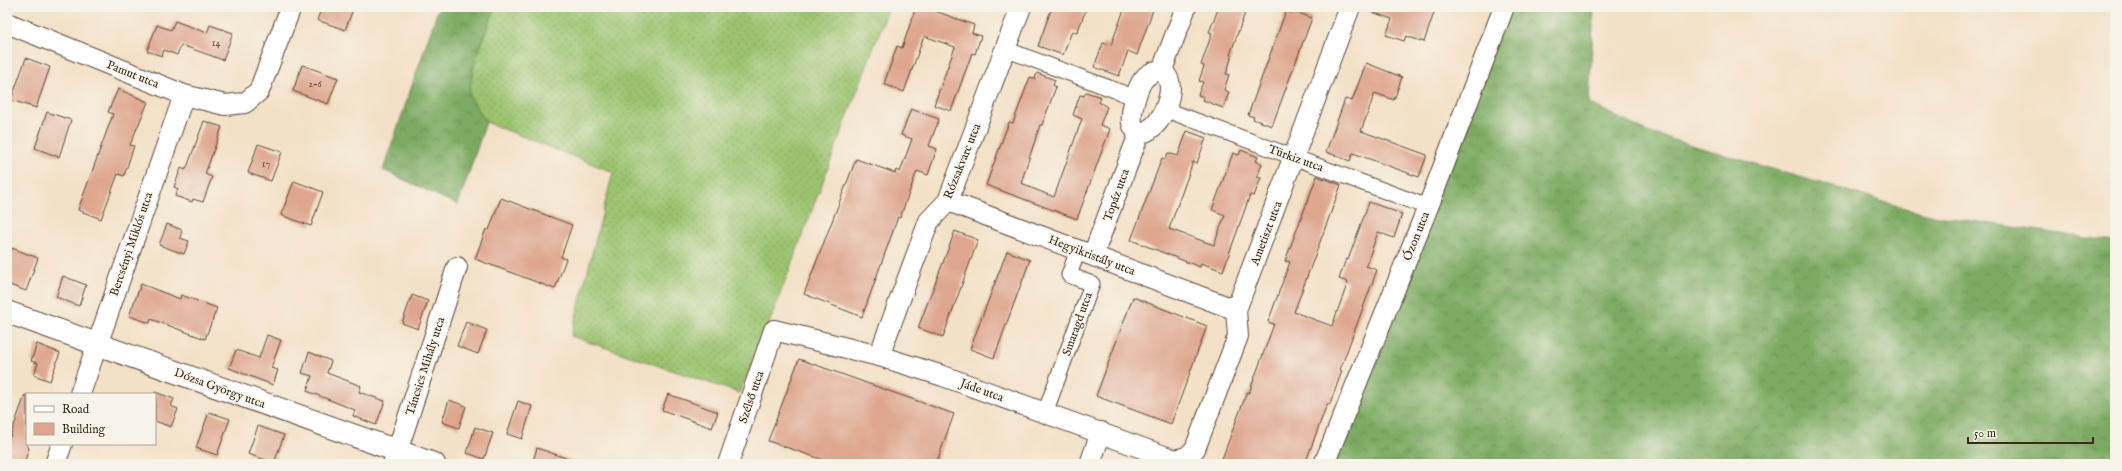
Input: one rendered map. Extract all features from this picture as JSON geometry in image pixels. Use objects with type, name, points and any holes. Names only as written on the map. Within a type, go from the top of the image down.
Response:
[{"type":"street","name":"Pamut utca","points":[[7,23],[184,95],[225,105],[245,103],[259,91],[291,7]]},
{"type":"street","name":"Rózsakvarc utca","points":[[879,356],[929,221],[948,201],[1021,7]]},
{"type":"street","points":[[1162,70],[1186,7]]},
{"type":"street","name":"Ametiszt utca","points":[[1187,457],[1195,449],[1238,336],[1236,310],[1350,7]]},
{"type":"street","name":"Ózon utca","points":[[1324,464],[1428,207],[1504,7]]},
{"type":"street","points":[[1005,49],[1136,98]]},
{"type":"street","points":[[1162,70],[1169,80],[1170,91],[1164,109],[1159,121],[1150,130],[1139,134],[1132,124],[1132,110],[1136,98],[1143,79],[1152,72],[1162,70]]},
{"type":"street","name":"Bercsényi Miklós utca","points":[[80,393],[184,95]]},
{"type":"street","name":"Türkiz utca","points":[[1164,109],[1428,207]]},
{"type":"street","name":"Topáz utca","points":[[1086,253],[1139,134]]},
{"type":"street","name":"Hegyikristály utca","points":[[948,201],[1236,310]]},
{"type":"street","name":"Smaragd utca","points":[[1045,413],[1092,284],[1068,274],[1086,253]]},
{"type":"street","name":"Táncsics Mihály utca","points":[[395,458],[456,267]]},
{"type":"street","name":"Dózsa György utca","points":[[7,312],[97,343],[395,458],[434,464]]},
{"type":"street","name":"Jáde utca","points":[[774,330],[879,356],[943,376],[1175,460],[1187,457]]},
{"type":"street","name":"Szélső utca","points":[[728,464],[774,330]]},
{"type":"street","points":[[1090,464],[1101,432]]},
{"type":"street","points":[[55,464],[62,445]]},
{"type":"green space","points":[[439,7],[495,7],[474,64],[469,95],[486,122],[458,205],[383,170]]},
{"type":"green space","points":[[495,7],[889,7],[765,334],[739,393],[571,336],[613,172],[486,122],[469,95],[474,64]]},
{"type":"green space","points":[[1493,7],[1594,7],[1589,103],[1647,132],[1925,214],[2115,242],[2115,464],[1320,464]]},
{"type":"building","points":[[322,7],[354,7],[345,30],[317,20]]},
{"type":"building","points":[[916,7],[924,7],[974,25],[972,33],[981,36],[975,54],[972,53],[951,111],[934,105],[955,47],[924,36],[904,92],[884,84],[897,46],[902,48]]},
{"type":"building","points":[[1052,7],[1087,7],[1077,33],[1072,31],[1063,55],[1038,46]]},
{"type":"building","points":[[1125,7],[1154,7],[1137,55],[1128,51],[1119,76],[1094,67],[1103,43],[1111,45]]},
{"type":"building","points":[[1219,7],[1247,7],[1230,55],[1232,56],[1226,74],[1229,75],[1224,90],[1229,92],[1223,108],[1203,100],[1204,97],[1198,95],[1203,82],[1199,81],[1204,66],[1201,65],[1212,33],[1209,32]]},
{"type":"building","points":[[1364,7],[1436,7],[1424,42],[1406,36],[1404,41],[1386,35],[1392,19],[1363,9]]},
{"type":"building","points":[[1286,11],[1292,13],[1293,11],[1312,18],[1272,126],[1253,119],[1254,117],[1248,115]]},
{"type":"building","points":[[175,21],[207,33],[210,25],[233,33],[223,60],[181,45],[177,55],[164,50],[162,56],[147,51],[157,25],[171,30]]},
{"type":"building","points":[[26,58],[50,67],[36,108],[11,100]]},
{"type":"building","points":[[1366,63],[1402,77],[1394,100],[1375,93],[1361,131],[1427,155],[1419,177],[1353,153],[1350,161],[1326,152],[1345,99],[1352,101]]},
{"type":"building","points":[[302,65],[338,78],[328,104],[293,91]]},
{"type":"building","points":[[1037,73],[1055,80],[1053,85],[1056,87],[1042,125],[1040,125],[1021,183],[1029,187],[1054,197],[1082,119],[1073,115],[1080,95],[1084,96],[1086,92],[1101,97],[1099,102],[1107,107],[1100,125],[1110,129],[1077,219],[986,185],[1009,122],[1013,123],[1030,77],[1035,79]]},
{"type":"building","points":[[118,89],[148,102],[130,145],[134,146],[124,176],[118,174],[101,219],[78,210],[113,114],[108,112]]},
{"type":"building","points":[[911,109],[939,119],[929,146],[937,149],[928,175],[917,171],[900,218],[898,217],[862,317],[804,294],[856,159],[895,173],[896,170],[900,172],[912,139],[901,135]]},
{"type":"building","points":[[47,112],[71,120],[59,157],[35,148]]},
{"type":"building","points":[[204,121],[222,127],[205,174],[212,177],[203,202],[193,199],[192,202],[175,196],[178,189],[174,187],[181,168],[185,170],[188,165]]},
{"type":"building","points":[[1187,131],[1206,138],[1197,163],[1193,162],[1169,229],[1214,245],[1225,215],[1212,210],[1233,153],[1239,155],[1241,150],[1258,157],[1256,161],[1262,164],[1257,177],[1261,178],[1254,196],[1250,195],[1223,271],[1201,263],[1200,267],[1131,240],[1162,158],[1165,159],[1168,153],[1178,156]]},
{"type":"building","points":[[258,144],[282,152],[271,181],[248,173]]},
{"type":"building","points":[[1317,176],[1341,185],[1294,312],[1332,326],[1348,282],[1339,279],[1346,259],[1348,260],[1369,202],[1402,214],[1394,238],[1378,232],[1366,266],[1377,270],[1340,370],[1342,371],[1330,404],[1327,404],[1305,464],[1220,464],[1247,392],[1249,393],[1274,324],[1268,322],[1290,262],[1285,261]]},
{"type":"building","points":[[294,181],[323,192],[311,226],[281,215]]},
{"type":"building","points":[[501,198],[572,225],[561,257],[566,259],[555,289],[475,259],[486,229],[489,230]]},
{"type":"building","points":[[167,224],[182,230],[180,238],[189,241],[184,254],[159,245]]},
{"type":"building","points":[[955,231],[978,240],[943,337],[918,328]]},
{"type":"building","points":[[12,248],[38,258],[26,291],[7,284],[7,261]]},
{"type":"building","points":[[1007,251],[1030,260],[994,358],[970,349]]},
{"type":"building","points":[[63,276],[86,285],[79,306],[56,297]]},
{"type":"building","points":[[141,284],[180,299],[181,295],[217,308],[205,339],[151,319],[150,323],[129,316]]},
{"type":"building","points":[[412,295],[428,301],[418,329],[402,323]]},
{"type":"building","points":[[1133,297],[1207,326],[1171,424],[1096,396]]},
{"type":"building","points":[[466,322],[487,330],[478,354],[457,346]]},
{"type":"building","points":[[267,335],[281,340],[271,368],[278,370],[273,385],[229,368],[236,350],[259,358]]},
{"type":"building","points":[[37,344],[60,353],[50,381],[34,375],[38,363],[31,361]]},
{"type":"building","points":[[309,352],[331,361],[327,373],[361,386],[359,392],[385,401],[376,425],[353,416],[355,410],[307,391],[312,376],[302,373]]},
{"type":"building","points":[[799,359],[954,414],[936,464],[835,464],[768,441]]},
{"type":"building","points":[[155,393],[174,399],[171,406],[178,409],[171,427],[156,421]]},
{"type":"building","points":[[668,394],[718,412],[712,428],[662,410]]},
{"type":"building","points":[[26,395],[26,445],[29,448],[24,464],[15,464],[7,461],[7,445]]},
{"type":"building","points":[[449,400],[466,406],[459,428],[442,422]]},
{"type":"building","points":[[518,401],[532,406],[522,439],[507,434]]},
{"type":"building","points":[[209,412],[230,419],[217,455],[196,448]]},
{"type":"building","points":[[258,426],[284,435],[274,463],[248,454]]},
{"type":"building","points":[[475,427],[493,433],[484,459],[467,453]]},
{"type":"building","points":[[537,448],[577,462],[576,464],[532,464]]}]
